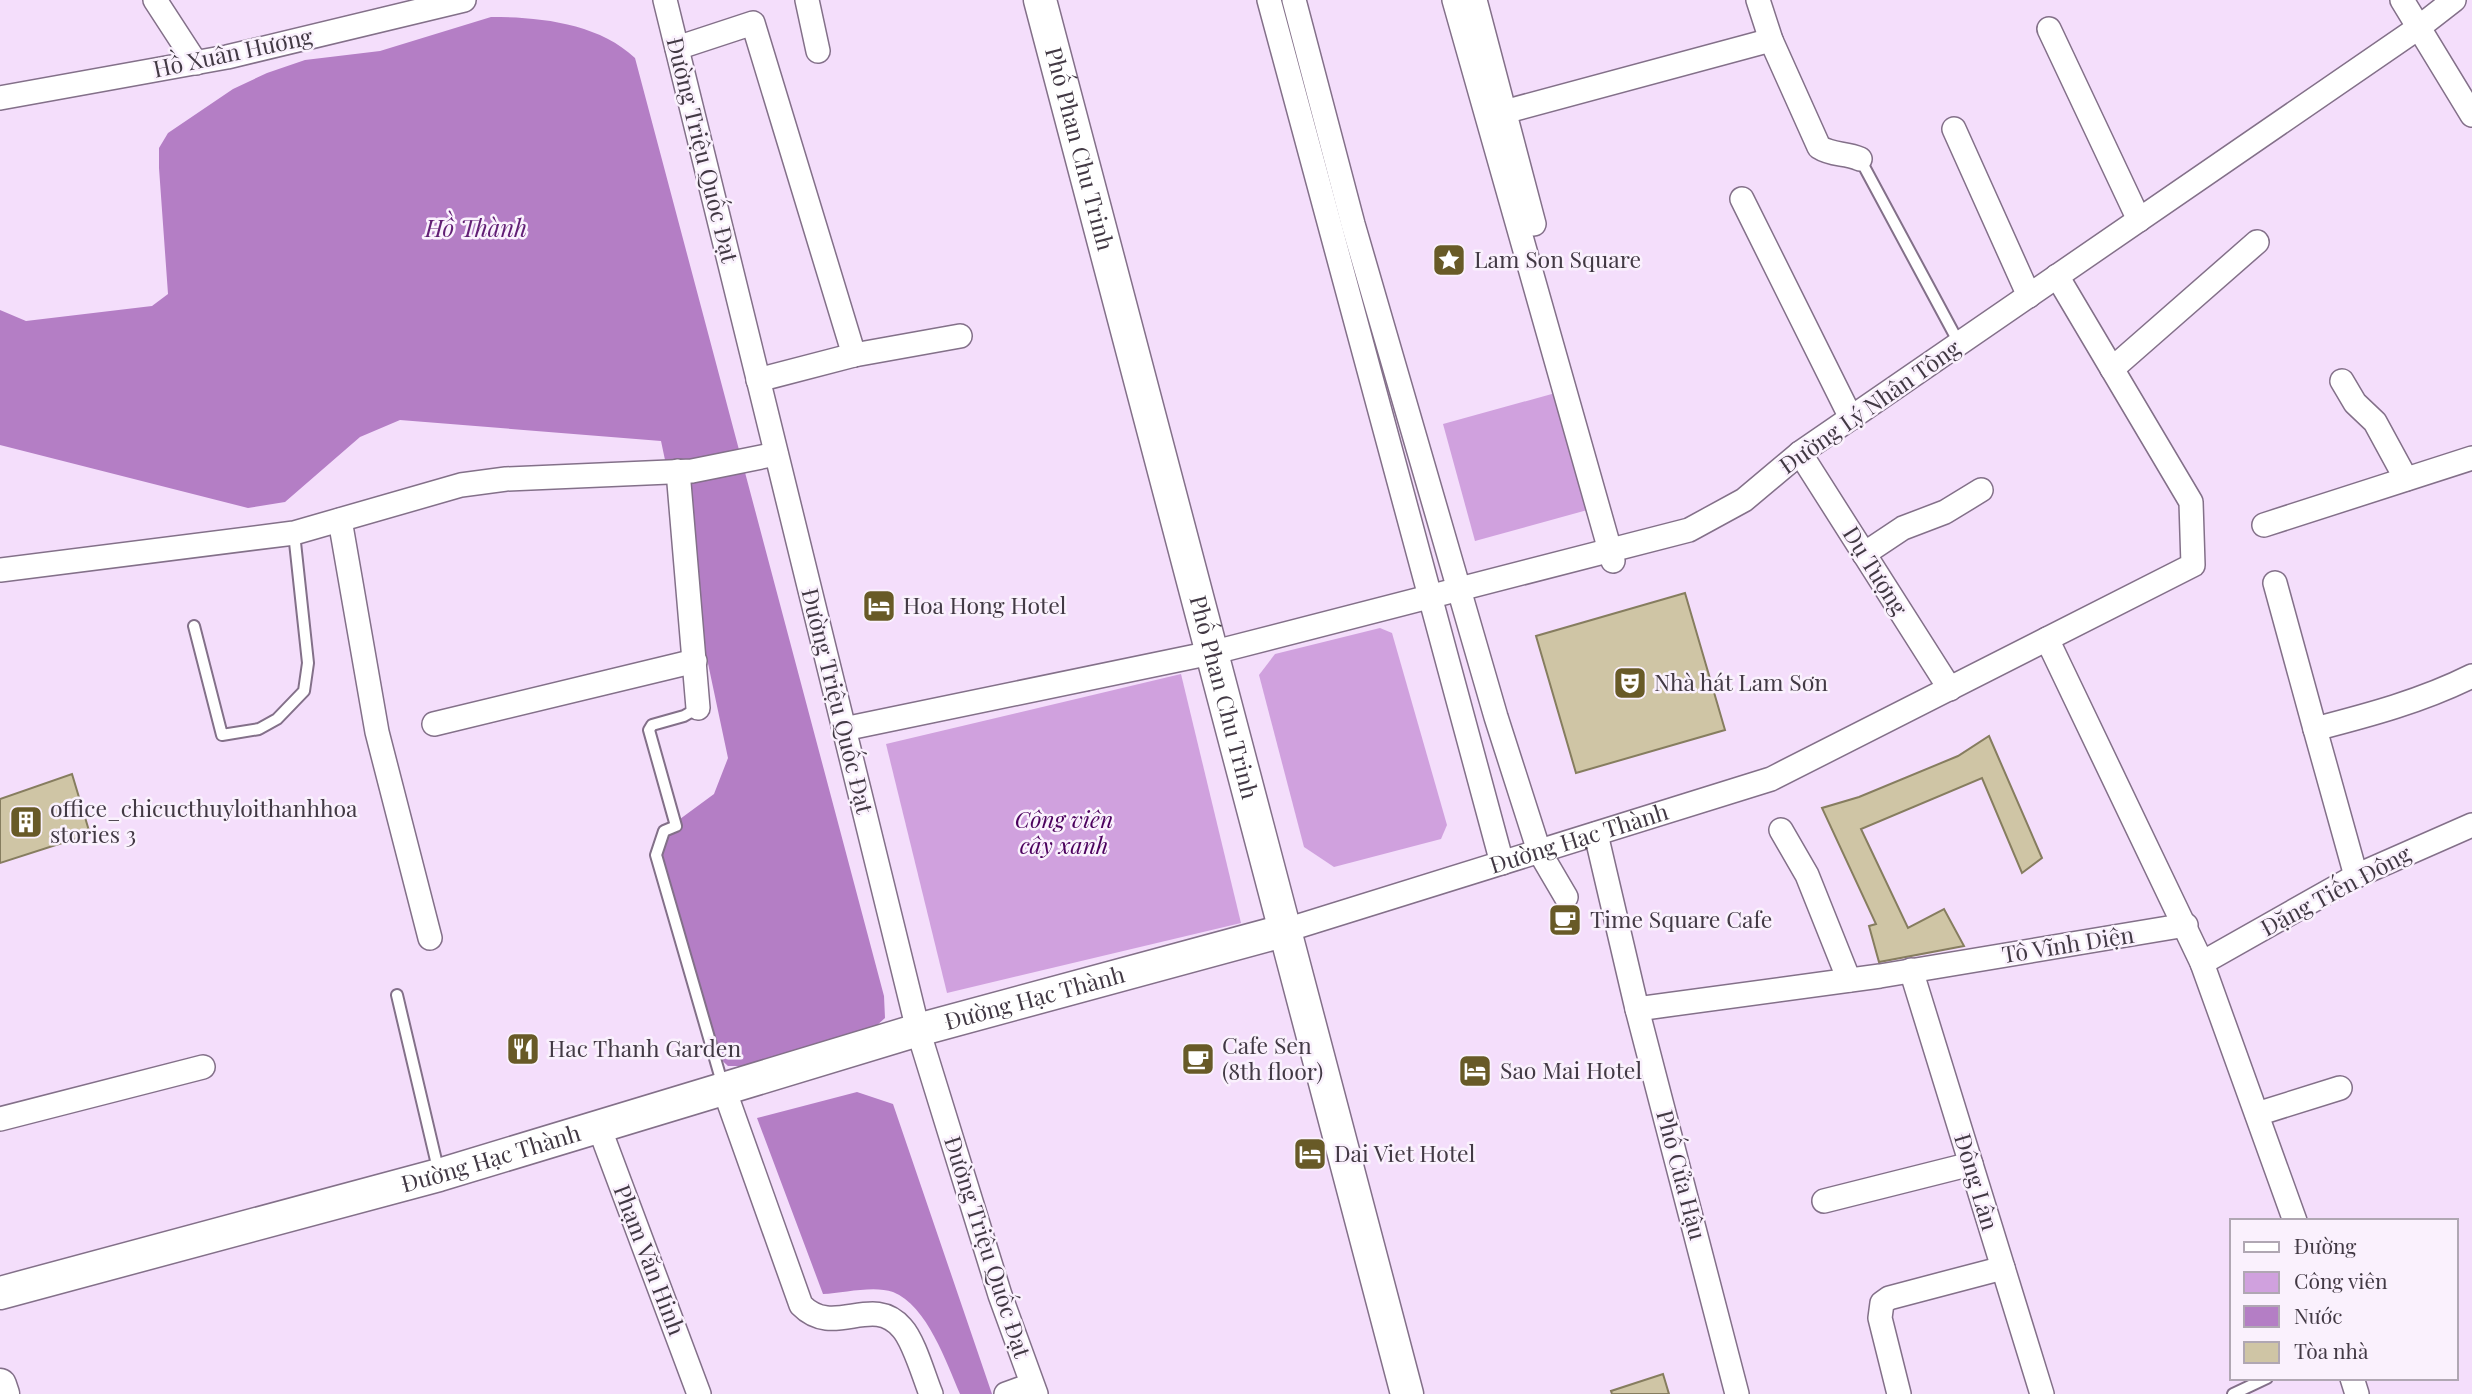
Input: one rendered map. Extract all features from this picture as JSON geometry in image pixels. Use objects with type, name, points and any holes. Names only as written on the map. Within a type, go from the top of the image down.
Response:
[{"type":"street","points":[[155,0],[196,63]]},
{"type":"street","name":"Hồ Xuân Hương","points":[[0,98],[196,63],[464,0]]},
{"type":"street","name":"Đường Triệu Quốc Đạt","points":[[665,0],[758,380],[765,456],[844,729],[918,1030],[1000,1295],[1034,1389]]},
{"type":"street","points":[[807,0],[818,51]]},
{"type":"street","name":"Phố Phan Chu Trinh","points":[[1040,0],[1407,1394]]},
{"type":"street","points":[[1269,0],[1502,863]]},
{"type":"street","points":[[1294,0],[1353,224],[1538,851],[1566,897]]},
{"type":"street","points":[[1454,0],[1614,553]]},
{"type":"street","points":[[1475,0],[1614,553]]},
{"type":"street","points":[[1758,0],[1771,40],[1819,147],[1830,155],[1849,154],[1860,159]]},
{"type":"street","points":[[2402,0],[2470,107]]},
{"type":"street","name":"Đường Lý Nhân Tông","points":[[844,729],[1211,653],[1460,587],[1614,553],[1689,530],[1744,500],[1800,453],[2418,28],[2454,0]]},
{"type":"street","points":[[677,48],[753,23],[854,355]]},
{"type":"street","points":[[2049,29],[2139,220]]},
{"type":"street","points":[[1504,112],[1771,40]]},
{"type":"street","points":[[1954,130],[2029,296]]},
{"type":"street","points":[[1742,200],[1851,418]]},
{"type":"street","points":[[2057,276],[2112,369],[2257,242]]},
{"type":"street","points":[[758,380],[854,355],[960,336]]},
{"type":"street","name":"Đường Hạc Thành","points":[[0,1293],[439,1175],[918,1030],[1283,931],[1771,779],[2193,565],[2191,502],[2112,369]]},
{"type":"street","points":[[2342,381],[2355,403],[2375,422],[2406,479]]},
{"type":"street","name":"Dụ Tượng","points":[[1800,453],[1950,689]]},
{"type":"street","points":[[0,570],[294,533],[473,483],[685,471],[765,456]]},
{"type":"street","points":[[2264,525],[2472,458]]},
{"type":"street","points":[[685,471],[698,708]]},
{"type":"street","points":[[1864,554],[1903,528],[1945,512],[1981,490]]},
{"type":"street","points":[[340,520],[377,732],[430,938]]},
{"type":"street","points":[[2275,583],[2356,876]]},
{"type":"street","points":[[2047,639],[2186,925],[2294,1219]]},
{"type":"street","points":[[434,724],[695,660]]},
{"type":"street","points":[[2315,729],[2396,708],[2437,694],[2472,676]]},
{"type":"street","name":"Đặng Tiến Đông","points":[[2202,963],[2356,876],[2472,825]]},
{"type":"street","points":[[1781,830],[1807,875],[1849,980]]},
{"type":"street","name":"Phố Cửa Hậu","points":[[1596,834],[1637,1009],[1737,1394]]},
{"type":"street","name":"Tô Vĩnh Diện","points":[[1637,1009],[1911,971],[2186,925]]},
{"type":"street","name":"Đông Lân","points":[[1911,971],[2042,1394]]},
{"type":"street","points":[[0,1119],[203,1067]]},
{"type":"street","points":[[2257,1114],[2340,1088]]},
{"type":"street","points":[[724,1089],[801,1305],[812,1316],[831,1321],[863,1312],[884,1316],[902,1328],[931,1394]]},
{"type":"street","name":"Phạm Văn Hinh","points":[[599,1127],[699,1394]]},
{"type":"street","points":[[1824,1201],[1971,1164]]},
{"type":"street","points":[[1899,1394],[1880,1318],[1882,1303],[1889,1298],[2003,1268]]},
{"type":"street","points":[[0,1385],[3,1394]]},
{"type":"street","points":[[1008,1393],[1034,1389]]},
{"type":"lane","points":[[1860,159],[1959,344]]},
{"type":"lane","points":[[194,626],[222,735],[259,729],[293,705],[304,691],[308,663],[294,533]]},
{"type":"lane","points":[[698,708],[684,716],[652,725],[649,730],[676,826],[664,831],[656,855],[724,1089]]},
{"type":"lane","points":[[397,995],[439,1175]]},
{"type":"lane","points":[[2233,1394],[2263,1380]]},
{"type":"green space","points":[[1559,392],[1591,509],[1475,541],[1443,424]]},
{"type":"green space","points":[[1380,628],[1392,633],[1447,825],[1441,839],[1334,867],[1304,847],[1259,675],[1275,654]]},
{"type":"green space","name":"Công viên cây xanh","points":[[1181,674],[1241,923],[947,993],[886,744]]},
{"type":"water","name":"Hồ Thành","points":[[491,17],[529,18],[567,24],[604,37],[635,58],[884,996],[885,1018],[875,1027],[742,1066],[728,1066],[715,1054],[660,858],[661,833],[714,794],[728,758],[661,441],[400,420],[360,437],[285,502],[248,508],[0,445],[0,310],[26,321],[152,306],[168,294],[159,148],[168,133],[233,89],[267,73],[305,60],[380,51]]},
{"type":"water","points":[[857,1092],[893,1104],[992,1394],[960,1394],[926,1322],[905,1299],[893,1292],[877,1289],[823,1294],[757,1118]]},
{"type":"building","name":"Nhà hát Lam Sơn","points":[[1685,593],[1725,730],[1576,773],[1536,636]]},
{"type":"building","points":[[1989,736],[2042,858],[2022,873],[1982,778],[1861,829],[1908,928],[1944,909],[1964,946],[1879,962],[1869,926],[1876,924],[1822,808],[1859,797],[1958,756]]},
{"type":"building","points":[[72,774],[90,834],[0,863],[0,799]]},
{"type":"building","points":[[1663,1374],[1669,1394],[1612,1394],[1611,1391]]},
{"type":"place","name":"Lam Son Square","points":[[1449,260]]},
{"type":"place","name":"Hoa Hong Hotel","points":[[879,606]]},
{"type":"place","name":"Nhà hát Lam Sơn","points":[[1630,683]]},
{"type":"place","name":"office_chicucthuyloithanhhoa stories 3","points":[[26,822]]},
{"type":"place","name":"Time Square Cafe","points":[[1565,920]]},
{"type":"place","name":"Hac Thanh Garden","points":[[523,1049]]},
{"type":"place","name":"Cafe Sen (8th floor)","points":[[1198,1059]]},
{"type":"place","name":"Sao Mai Hotel","points":[[1475,1071]]},
{"type":"place","name":"Dai Viet Hotel","points":[[1310,1154]]}]
